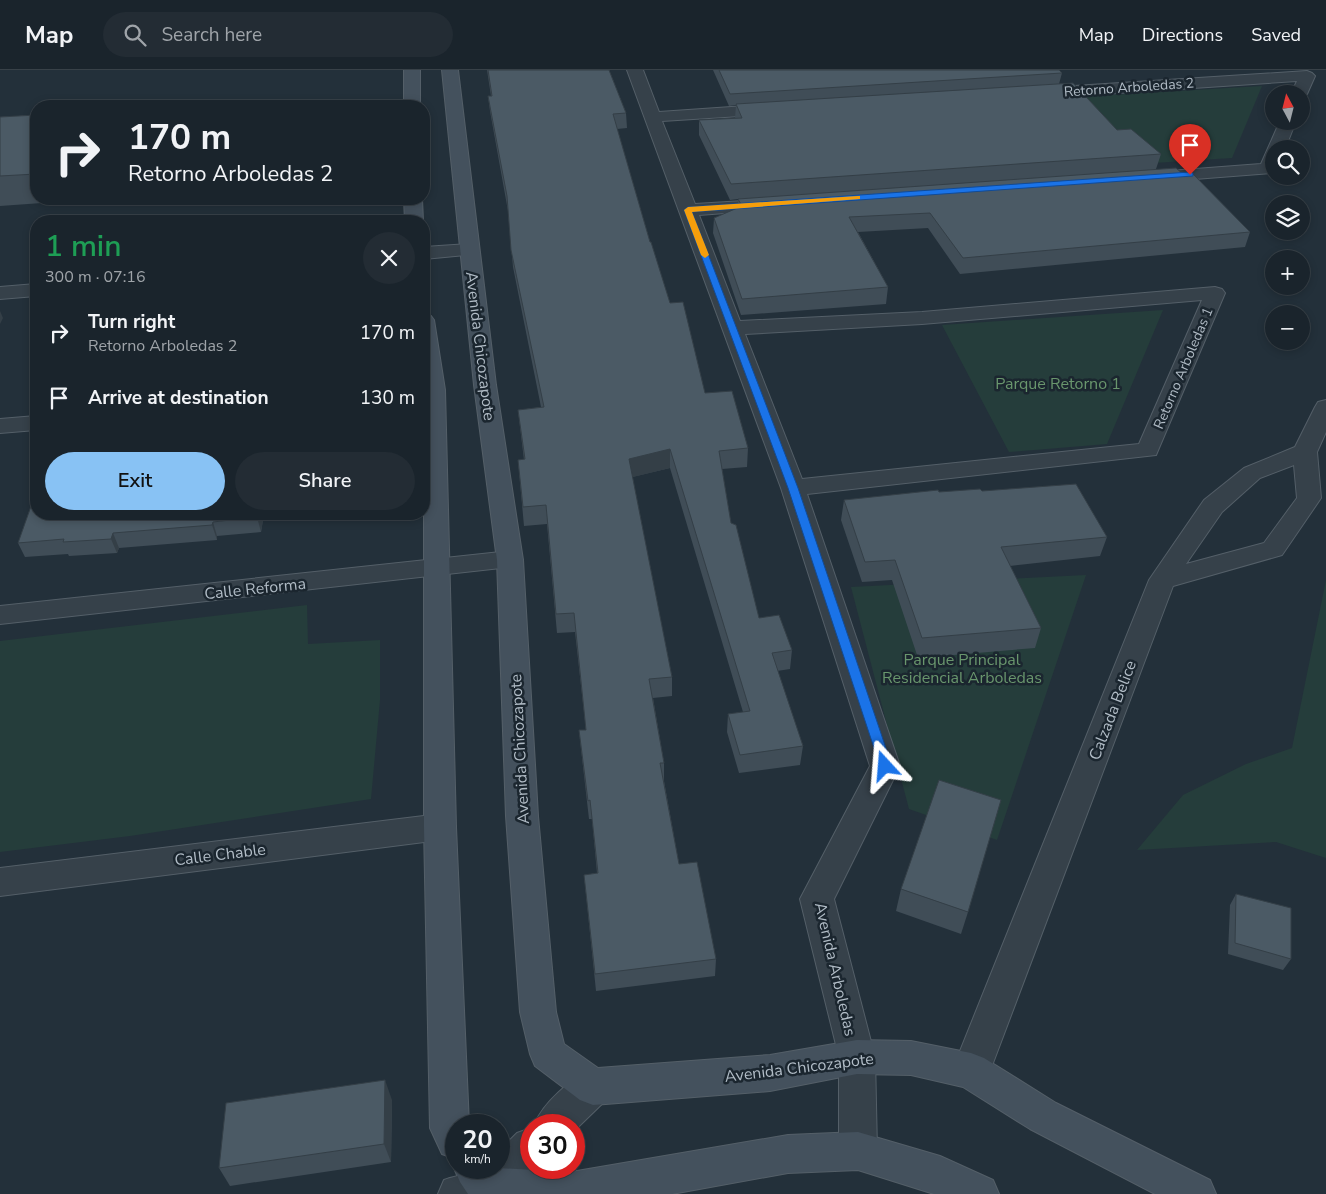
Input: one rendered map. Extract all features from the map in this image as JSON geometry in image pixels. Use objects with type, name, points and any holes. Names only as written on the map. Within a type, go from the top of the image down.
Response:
[{"type":"main road","points":[[412,70],[412,100]]},
{"type":"main road","name":"Avenida Chicozapote","points":[[450,70],[485,385],[510,560],[522,816],[538,1012],[548,1054],[593,1087],[770,1073],[857,1057],[911,1058],[971,1071],[1043,1116],[1196,1194]]},
{"type":"main road","points":[[430,412],[437,568],[440,826],[449,1114]]},
{"type":"main road","points":[[473,1183],[571,1192],[788,1154],[858,1151],[937,1185],[979,1194]]},
{"type":"street","name":"Avenida Arboledas","points":[[635,70],[793,488],[885,766],[817,899],[857,1057],[858,1151]]},
{"type":"street","name":"Retorno Arboledas 2","points":[[1029,93],[1307,76],[1303,85]]},
{"type":"street","points":[[653,117],[791,108]]},
{"type":"street","points":[[1140,178],[1265,162]]},
{"type":"street","points":[[688,210],[796,202]]},
{"type":"street","points":[[430,253],[469,250]]},
{"type":"street","points":[[0,293],[30,290]]},
{"type":"street","name":"Retorno Arboledas 1","points":[[732,328],[922,318],[1215,293],[1148,450],[793,488]]},
{"type":"street","points":[[1162,580],[1273,549],[1308,498],[1305,452],[1326,407]]},
{"type":"street","points":[[0,426],[30,423]]},
{"type":"street","name":"Calzada Belice","points":[[971,1071],[1162,580],[1213,506],[1252,473],[1305,452]]},
{"type":"street","name":"Calle Reforma","points":[[0,615],[510,560]]},
{"type":"street","name":"Calle Chable","points":[[0,882],[440,826]]},
{"type":"street","points":[[565,1114],[593,1087]]},
{"type":"street","points":[[473,1183],[520,1153]]},
{"type":"green space","points":[[1262,86],[1232,158],[1138,164],[1076,97]]},
{"type":"green space","name":"Parque Retorno 1","points":[[1163,310],[1107,444],[1009,452],[942,325]]},
{"type":"green space","name":"Parque Principal Residencial Arboledas","points":[[1086,575],[997,840],[909,809],[851,587]]},
{"type":"green space","points":[[1326,580],[1326,858],[1276,842],[1137,850],[1183,795],[1246,764],[1292,748]]},
{"type":"green space","points":[[307,605],[308,644],[380,640],[380,700],[371,799],[130,836],[0,852],[0,641]]},
{"type":"building","points":[[488,70],[609,70],[626,113],[613,114],[650,242],[670,303],[683,302],[705,393],[732,391],[748,448],[719,451],[731,523],[736,525],[759,618],[779,615],[792,650],[772,653],[803,746],[740,755],[728,714],[750,711],[670,449],[629,459],[672,677],[649,679],[664,763],[660,763],[679,864],[697,862],[716,959],[595,974],[584,875],[598,873],[590,800],[588,801],[579,730],[586,730],[574,613],[556,614],[546,505],[523,507],[518,460],[525,459],[518,410],[544,407],[511,250],[507,196],[488,96],[492,96]]},
{"type":"building","points":[[719,70],[1059,70],[1062,73],[730,94]]},
{"type":"building","points":[[1073,83],[1117,130],[1131,129],[1161,154],[731,184],[699,120],[742,118],[736,104]]},
{"type":"building","points":[[30,115],[30,174],[0,176],[0,117]]},
{"type":"building","points":[[1176,168],[1183,174],[1192,173],[1250,232],[963,258],[930,213],[849,217],[888,287],[742,299],[714,218],[742,206],[738,199]]},
{"type":"building","points":[[1076,484],[1107,537],[1001,547],[1041,628],[922,638],[895,560],[865,562],[844,500],[938,490],[939,492],[980,489],[982,491]]},
{"type":"building","points":[[30,509],[30,520],[231,520],[213,522],[212,525],[113,533],[111,539],[63,542],[64,539],[18,543]]},
{"type":"building","points":[[939,780],[1001,800],[968,912],[901,889]]},
{"type":"building","points":[[1236,894],[1291,908],[1291,959],[1235,943]]},
{"type":"building","points":[[385,1080],[384,1144],[219,1168],[226,1103]]},
{"type":"slow traffic","points":[[705,255],[688,210],[858,198]]},
{"type":"route","points":[[885,766],[793,488],[688,210],[1190,175]]}]
